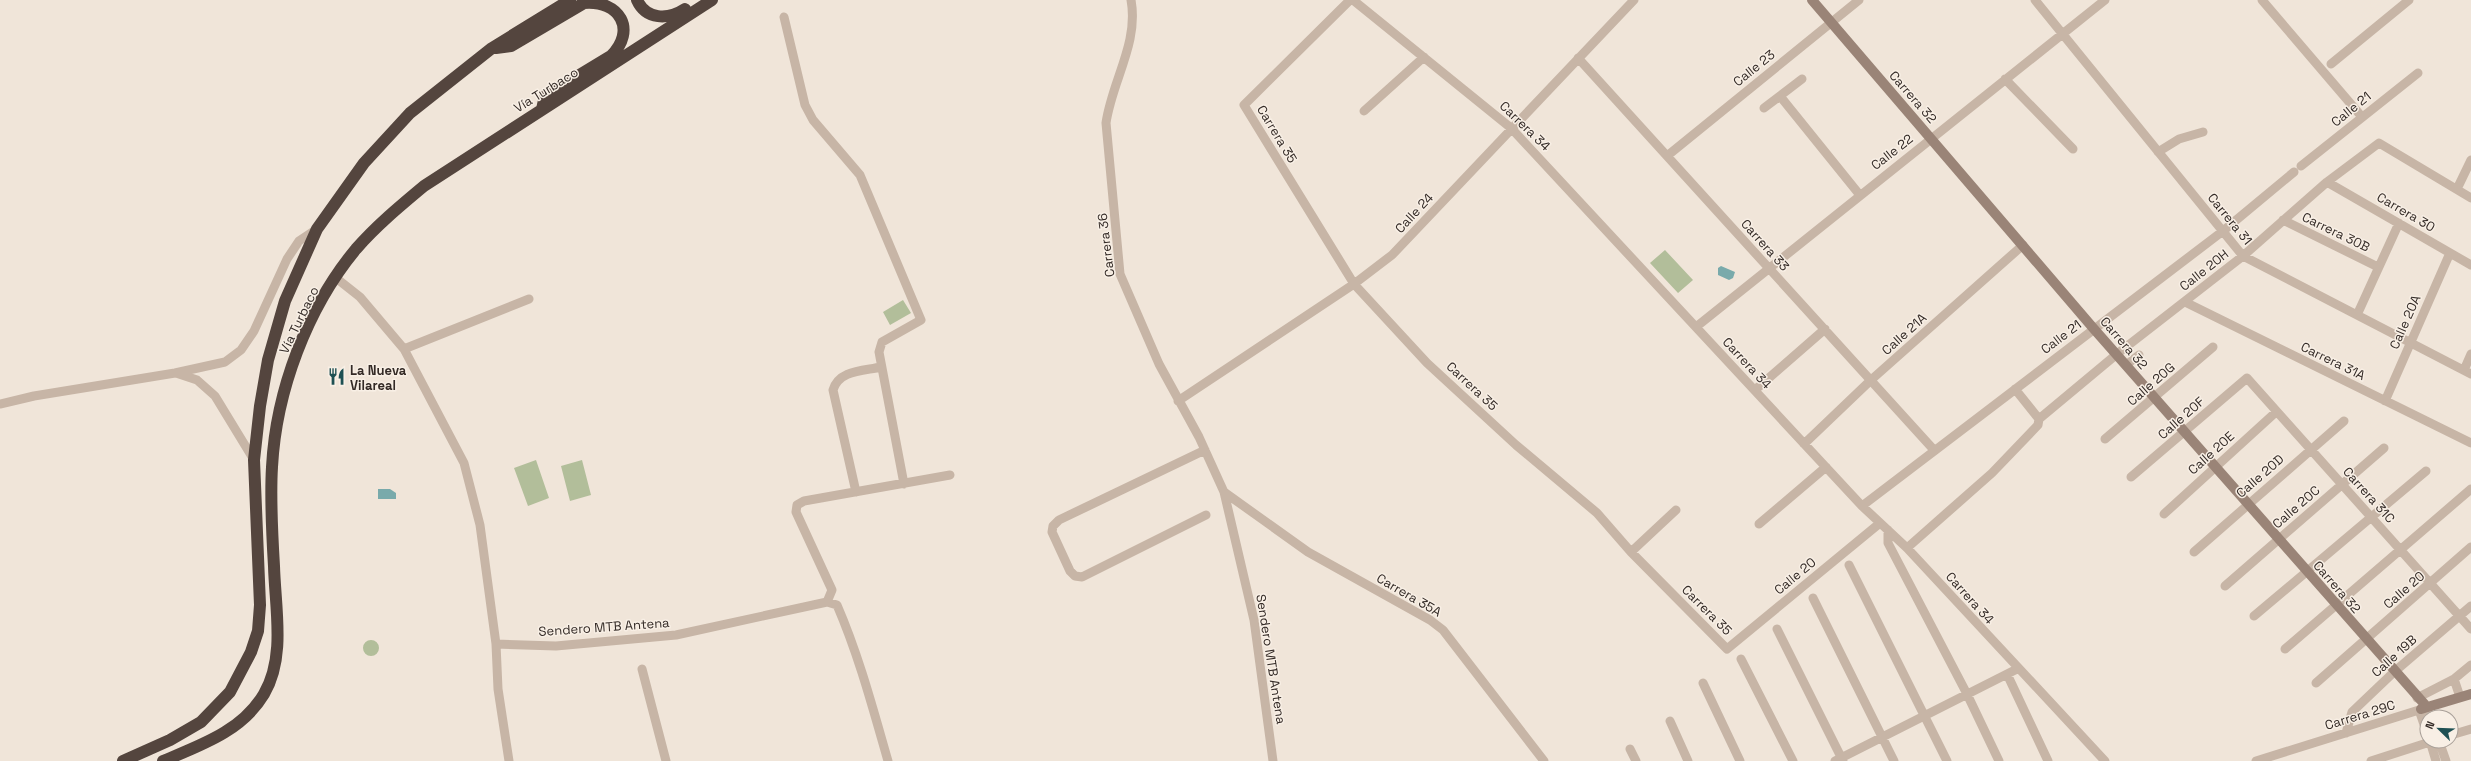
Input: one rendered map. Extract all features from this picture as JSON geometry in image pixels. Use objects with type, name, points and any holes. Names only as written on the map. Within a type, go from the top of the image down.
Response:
[{"type":"highway","name":"Vía Turbaco","points":[[123,761],[170,740],[201,722],[230,692],[251,652],[258,631],[260,605],[254,460],[268,360],[285,301],[317,229],[364,163],[410,113],[492,48],[570,0]]},
{"type":"highway","points":[[637,0],[640,6],[649,14],[662,18],[678,14],[699,0]]},
{"type":"highway","name":"Vía Turbaco","points":[[163,761],[210,741],[236,725],[259,701],[270,682],[276,652],[270,498],[272,465],[279,415],[292,368],[313,317],[336,278],[356,250],[385,219],[424,186],[542,108],[712,0]]},
{"type":"highway","points":[[492,48],[511,46],[584,2],[595,1],[607,3],[615,9],[621,17],[624,27],[623,38],[618,48],[611,56],[545,96],[542,108]]},
{"type":"street","name":"Carrera 36","points":[[1131,0],[1132,38],[1109,101],[1106,123],[1120,274],[1136,314],[1178,401],[1205,450],[1224,492]]},
{"type":"street","name":"Carrera 35","points":[[1350,0],[1244,105],[1354,284],[1428,363],[1516,445],[1597,513],[1631,552],[1727,649]]},
{"type":"street","name":"Carrera 34","points":[[1353,0],[1511,128],[1862,506],[1907,548],[2017,669],[2105,761]]},
{"type":"street","name":"Calle 24","points":[[1178,401],[1354,284],[1392,255],[1634,0]]},
{"type":"street","name":"Carrera 32","points":[[1812,0],[2094,329],[2336,605],[2423,707]]},
{"type":"street","name":"Calle 23","points":[[1667,156],[1859,0]]},
{"type":"street","name":"Carrera 31","points":[[2035,0],[2243,256],[2467,372]]},
{"type":"street","name":"Calle 22","points":[[1696,327],[1859,194],[2105,0]]},
{"type":"street","points":[[2262,0],[2362,117]]},
{"type":"street","points":[[2331,64],[2409,0]]},
{"type":"street","points":[[784,17],[805,105],[813,120],[860,175],[921,320],[882,342],[879,352],[904,484]]},
{"type":"street","points":[[1364,111],[1424,57]]},
{"type":"street","name":"Carrera 33","points":[[1578,58],[1934,450]]},
{"type":"street","name":"Calle 21","points":[[1862,506],[2223,231],[2297,169],[2418,73]]},
{"type":"street","points":[[1764,108],[1802,79]]},
{"type":"street","points":[[2005,79],[2074,149]]},
{"type":"street","points":[[1780,96],[1859,194]]},
{"type":"street","points":[[2158,152],[2180,139],[2203,132]]},
{"type":"street","name":"Calle 20H","points":[[1907,548],[1992,473],[2038,425],[2039,419],[2117,354],[2243,256],[2327,182],[2379,143],[2457,189]]},
{"type":"street","points":[[2471,160],[2457,189],[2471,198]]},
{"type":"street","name":"Carrera 30","points":[[2327,182],[2471,265]]},
{"type":"street","name":"Carrera 30B","points":[[2283,220],[2378,267]]},
{"type":"street","points":[[2356,315],[2399,223]]},
{"type":"street","points":[[0,404],[34,396],[175,373],[225,362],[241,350],[254,331],[287,259],[299,241],[317,229]]},
{"type":"street","name":"Calle 21A","points":[[1804,444],[1871,380],[2023,245]]},
{"type":"street","name":"Calle 20A","points":[[2384,401],[2450,253]]},
{"type":"street","points":[[336,278],[360,297],[404,349],[464,463],[480,525],[496,644],[498,689],[509,761]]},
{"type":"street","points":[[404,349],[529,300]]},
{"type":"street","name":"Carrera 31A","points":[[2185,302],[2471,443]]},
{"type":"street","points":[[1755,390],[1825,329]]},
{"type":"street","name":"Calle 20G","points":[[2105,440],[2213,347]]},
{"type":"street","points":[[2467,372],[2471,354]]},
{"type":"street","points":[[2126,365],[2139,355]]},
{"type":"street","points":[[856,492],[833,390],[836,382],[843,375],[881,367]]},
{"type":"street","points":[[175,373],[197,380],[215,396],[254,460]]},
{"type":"street","name":"Carrera 31C","points":[[2247,378],[2471,629]]},
{"type":"street","name":"Calle 20F","points":[[2131,477],[2247,378]]},
{"type":"street","points":[[2014,389],[2039,419]]},
{"type":"street","name":"Calle 20E","points":[[2164,514],[2276,412]]},
{"type":"street","name":"Calle 20D","points":[[2194,552],[2247,504],[2344,421]]},
{"type":"street","name":"Calle 20C","points":[[2225,586],[2384,448]]},
{"type":"street","points":[[1205,450],[1060,520],[1053,526],[1052,532],[1070,571],[1075,576],[1082,577],[1206,515]]},
{"type":"street","points":[[1759,524],[1826,467]]},
{"type":"street","points":[[2254,616],[2426,471]]},
{"type":"street","points":[[888,761],[868,690],[846,625],[837,605],[827,602],[832,590],[796,512],[797,505],[804,501],[950,475]]},
{"type":"street","points":[[2285,650],[2471,489]]},
{"type":"street","name":"Sendero MTB Antena","points":[[1224,492],[1254,620],[1273,761]]},
{"type":"street","name":"Carrera 35A","points":[[1224,492],[1308,552],[1430,620],[1438,627],[1544,761]]},
{"type":"street","points":[[1631,552],[1676,510]]},
{"type":"street","name":"Calle 20","points":[[1727,649],[1880,523]]},
{"type":"street","points":[[1888,530],[1888,543],[1967,694],[1999,761]]},
{"type":"street","name":"Calle 20","points":[[2316,683],[2471,547]]},
{"type":"street","points":[[1849,564],[1947,761]]},
{"type":"street","points":[[1813,598],[1894,761]]},
{"type":"street","name":"Sendero MTB Antena","points":[[496,644],[556,646],[676,635],[827,602]]},
{"type":"street","name":"Calle 19B","points":[[2346,732],[2352,712],[2394,672],[2471,606]]},
{"type":"street","points":[[1777,629],[1839,760],[2017,669]]},
{"type":"street","points":[[1741,659],[1792,761]]},
{"type":"street","points":[[2423,707],[2471,665]]},
{"type":"street","points":[[642,669],[666,761]]},
{"type":"street","points":[[2007,674],[2048,761]]},
{"type":"street","points":[[2454,679],[2460,697]]},
{"type":"street","points":[[1703,683],[1740,761]]},
{"type":"street","name":"Carrera 29C","points":[[2256,761],[2423,707],[2471,694]]},
{"type":"street","points":[[1670,721],[1688,761]]},
{"type":"street","points":[[2459,733],[2471,729]]},
{"type":"street","points":[[2371,761],[2419,746]]},
{"type":"street","points":[[1630,749],[1636,761]]},
{"type":"street","points":[[2434,749],[2436,761]]},
{"type":"street","points":[[2438,749],[2446,761]]},
{"type":"green space","points":[[1665,250],[1693,280],[1678,293],[1650,263]]},
{"type":"green space","points":[[903,300],[911,313],[890,325],[883,312]]},
{"type":"green space","points":[[536,460],[549,498],[528,506],[514,468]]},
{"type":"green space","points":[[582,460],[591,495],[570,501],[561,466]]},
{"type":"green space","points":[[368,640],[374,640],[379,645],[377,654],[374,656],[368,656],[363,651],[363,645]]},
{"type":"water","points":[[1721,266],[1735,272],[1733,278],[1729,280],[1718,275],[1718,268]]},
{"type":"water","points":[[378,489],[390,489],[396,493],[396,499],[378,499]]},
{"type":"place","name":"La Nueva Vilareal","points":[[337,377]]}]
